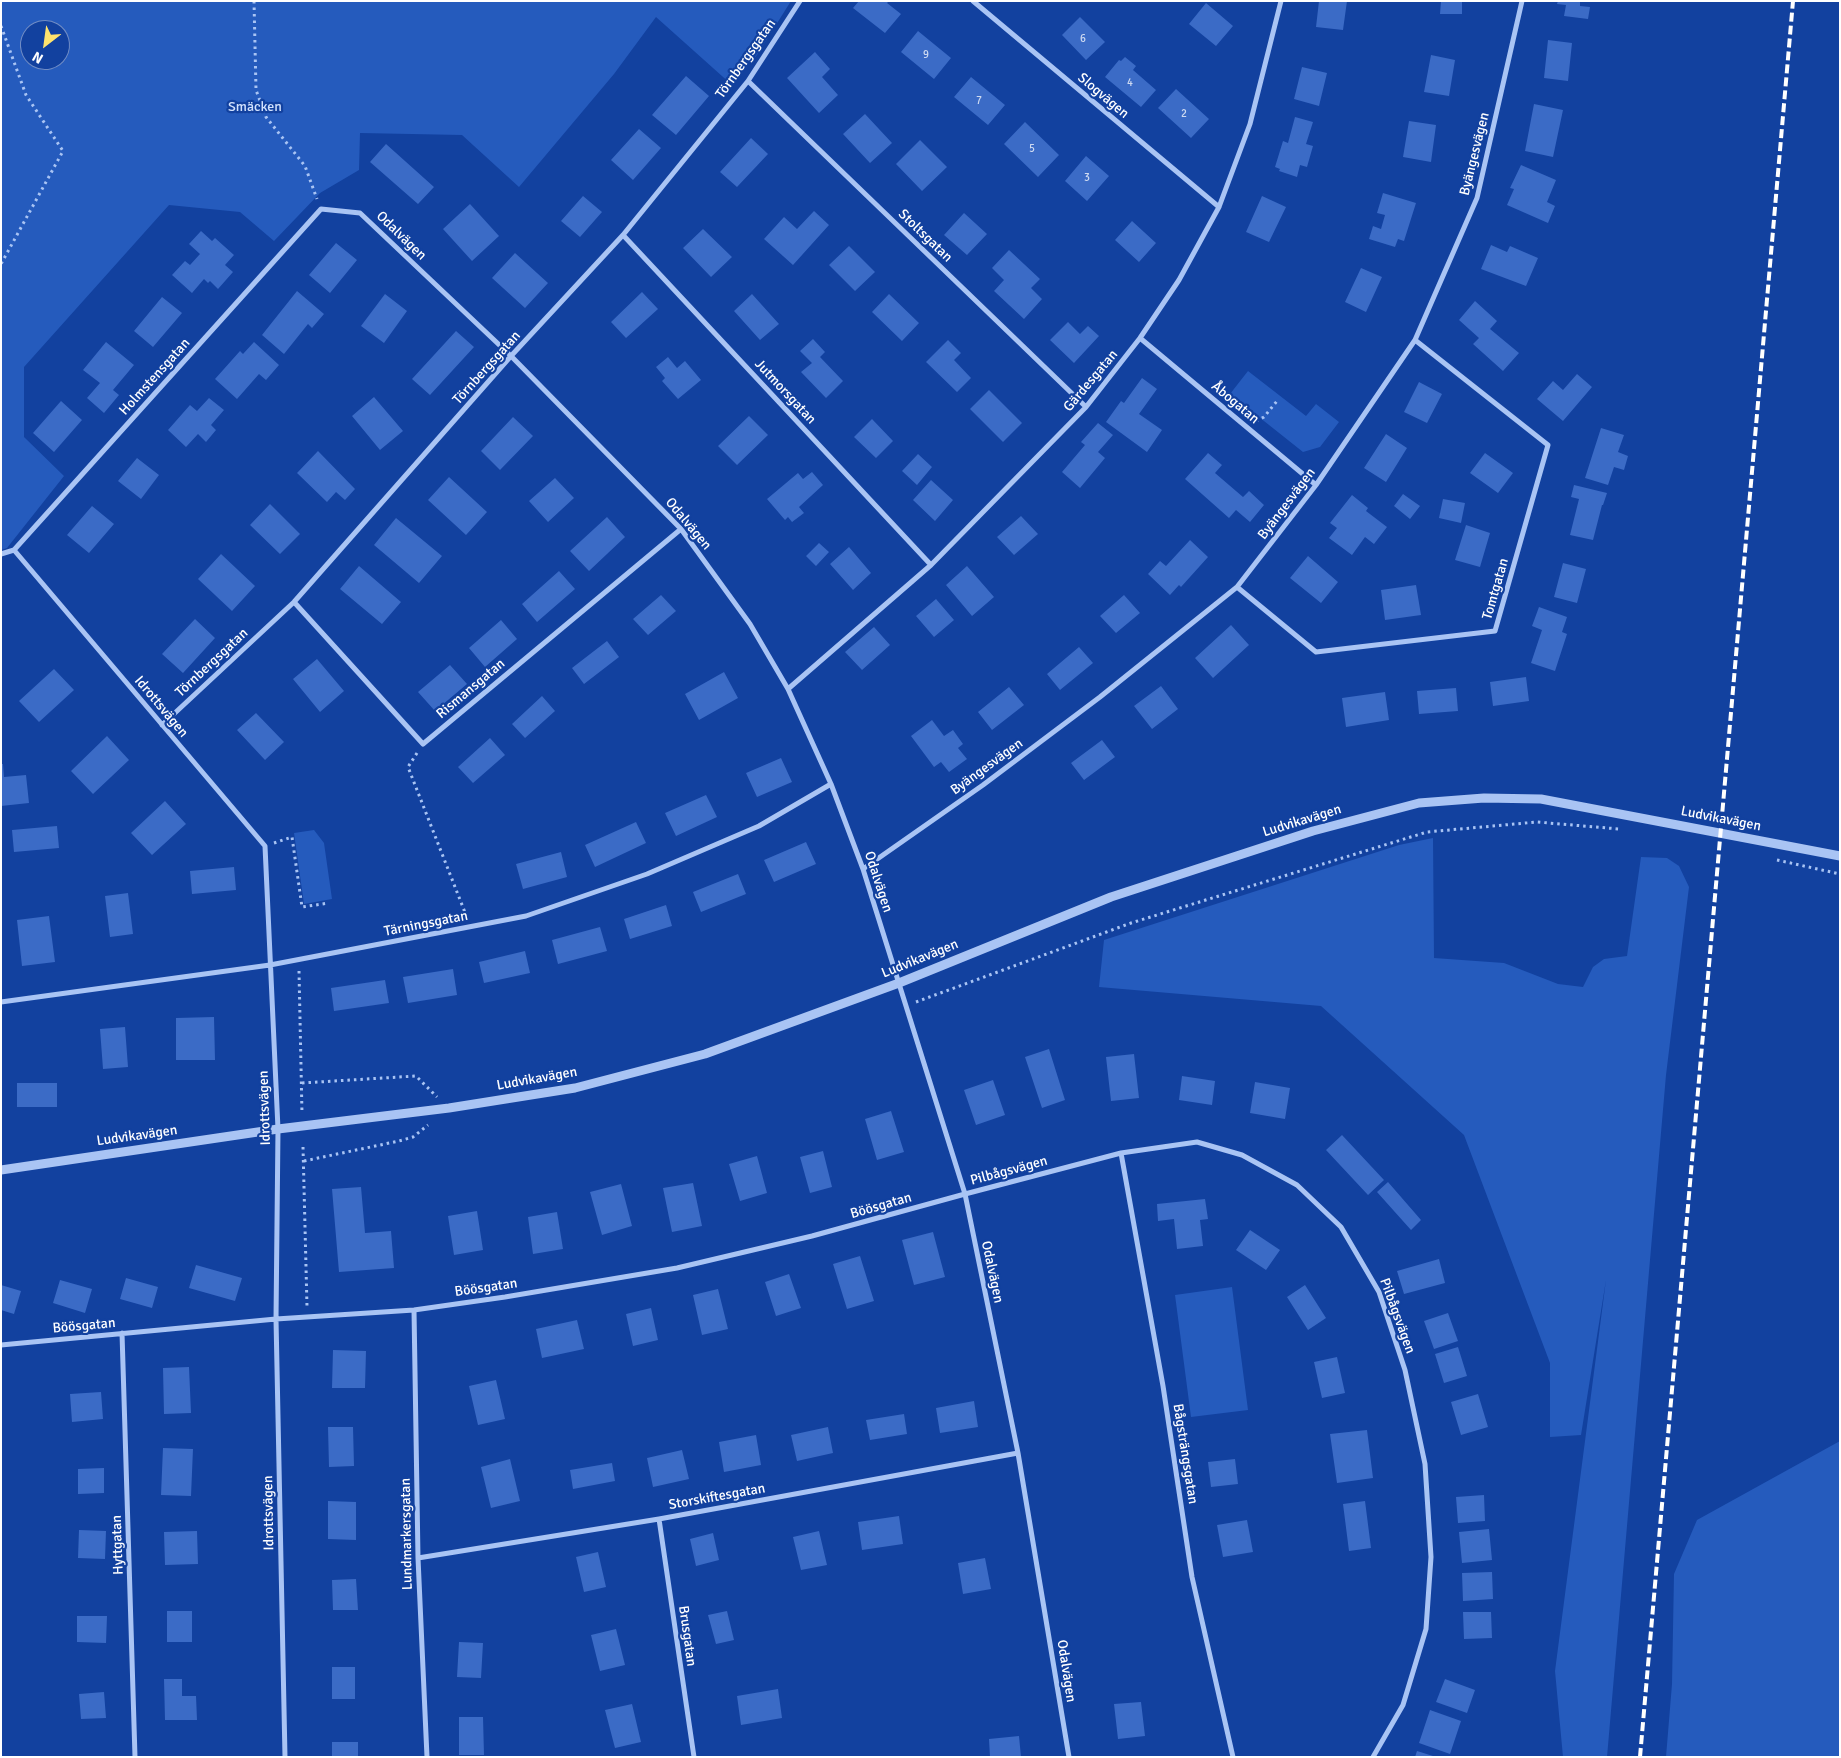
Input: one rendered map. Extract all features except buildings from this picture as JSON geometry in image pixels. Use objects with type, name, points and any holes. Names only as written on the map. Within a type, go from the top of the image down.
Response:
[{"type":"street","name":"Törnbergsgatan","points":[[162,725],[294,602],[511,356],[623,235],[748,81],[800,1]]},
{"type":"street","name":"Slogvägen","points":[[973,1],[1220,208]]},
{"type":"street","name":"Gärdesgatan","points":[[788,689],[931,566],[1086,407],[1140,338],[1179,280],[1220,208],[1250,124],[1281,1]]},
{"type":"street","name":"Byängesvägen","points":[[863,869],[983,785],[1100,698],[1237,587],[1316,485],[1415,340],[1477,198],[1522,1]]},
{"type":"street","name":"Stoltsgatan","points":[[748,81],[1086,407]]},
{"type":"street","name":"Odalvägen","points":[[321,209],[360,213],[511,356],[681,529],[750,624],[788,689],[831,784],[863,869],[965,1194],[1018,1453],[1069,1757]]},
{"type":"street","name":"Holmstensgatan","points":[[14,550],[321,209]]},
{"type":"street","name":"Jutmorsgatan","points":[[623,235],[931,566]]},
{"type":"street","name":"Åbogatan","points":[[1140,338],[1316,485]]},
{"type":"street","name":"Tomtgatan","points":[[1237,587],[1316,652],[1495,631],[1548,445],[1415,340]]},
{"type":"street","name":"Rismansgatan","points":[[423,744],[681,529]]},
{"type":"street","points":[[1,554],[14,550]]},
{"type":"street","name":"Idrottsvägen","points":[[14,550],[265,846],[278,1129],[276,1319],[285,1757]]},
{"type":"street","points":[[294,602],[423,744]]},
{"type":"street","name":"Tärningsgatan","points":[[1,1002],[270,965],[526,916],[647,874],[759,826],[831,784]]},
{"type":"street","name":"Ludvikavägen","points":[[1,1170],[278,1129],[449,1108],[575,1088],[705,1054],[899,983],[1111,897],[1313,831],[1418,804],[1484,798],[1541,799],[1840,856]]},
{"type":"street","name":"Pilbågsvägen","points":[[965,1194],[1121,1153],[1197,1142],[1242,1155],[1298,1185],[1341,1226],[1379,1292],[1405,1370],[1425,1464],[1431,1556],[1426,1628],[1403,1705],[1374,1757]]},
{"type":"street","name":"Bågsträngsgatan","points":[[1121,1153],[1163,1386],[1192,1577],[1233,1757]]},
{"type":"street","name":"Böösgatan","points":[[1,1345],[276,1319],[414,1310],[505,1297],[677,1268],[812,1236],[965,1194]]},
{"type":"street","name":"Lundmarkersgatan","points":[[414,1310],[418,1558],[427,1757]]},
{"type":"street","name":"Hyttgatan","points":[[122,1333],[135,1757]]},
{"type":"street","name":"Storskiftesgatan","points":[[418,1558],[659,1519],[1018,1453]]},
{"type":"street","name":"Brusgatan","points":[[659,1519],[694,1757]]},
{"type":"path","points":[[254,1],[256,90],[266,117],[305,166],[321,209]]},
{"type":"path","points":[[1,26],[26,95],[63,152],[1,264]]},
{"type":"path","points":[[1247,427],[1264,416],[1277,401]]},
{"type":"path","points":[[423,744],[408,767],[471,927]]},
{"type":"path","points":[[906,1006],[1131,923],[1427,832],[1537,822],[1624,830]]},
{"type":"path","points":[[265,846],[292,837],[302,907],[329,903]]},
{"type":"path","points":[[1776,860],[1840,874]]},
{"type":"path","points":[[299,960],[302,1115]]},
{"type":"path","points":[[302,1083],[416,1076],[449,1108],[413,1137],[304,1161]]},
{"type":"path","points":[[303,1147],[307,1317]]},
{"type":"green space","name":"Smäcken","points":[[1,1],[791,1],[757,55],[732,85],[656,17],[614,74],[519,187],[462,135],[360,133],[359,170],[320,193],[274,241],[240,212],[169,205],[24,367],[24,437],[64,476],[7,548],[1,550]]},
{"type":"green space","points":[[1248,371],[1306,416],[1316,404],[1339,422],[1320,447],[1303,452],[1230,394]]},
{"type":"green space","points":[[314,830],[324,843],[332,899],[304,904],[294,833]]},
{"type":"green space","points":[[1433,838],[1434,958],[1504,963],[1558,984],[1583,987],[1593,967],[1604,959],[1627,956],[1641,857],[1667,858],[1679,866],[1689,887],[1666,1075],[1607,1757],[1563,1757],[1555,1671],[1606,1280],[1581,1435],[1550,1437],[1550,1363],[1464,1135],[1321,1006],[1099,987],[1104,940],[1399,845]]},
{"type":"green space","points":[[1232,1287],[1248,1410],[1191,1417],[1175,1295]]},
{"type":"green space","points":[[1840,1441],[1840,1757],[1666,1757],[1672,1684],[1674,1574],[1697,1520]]},
{"type":"railway","points":[[1640,1757],[1793,1]]}]
